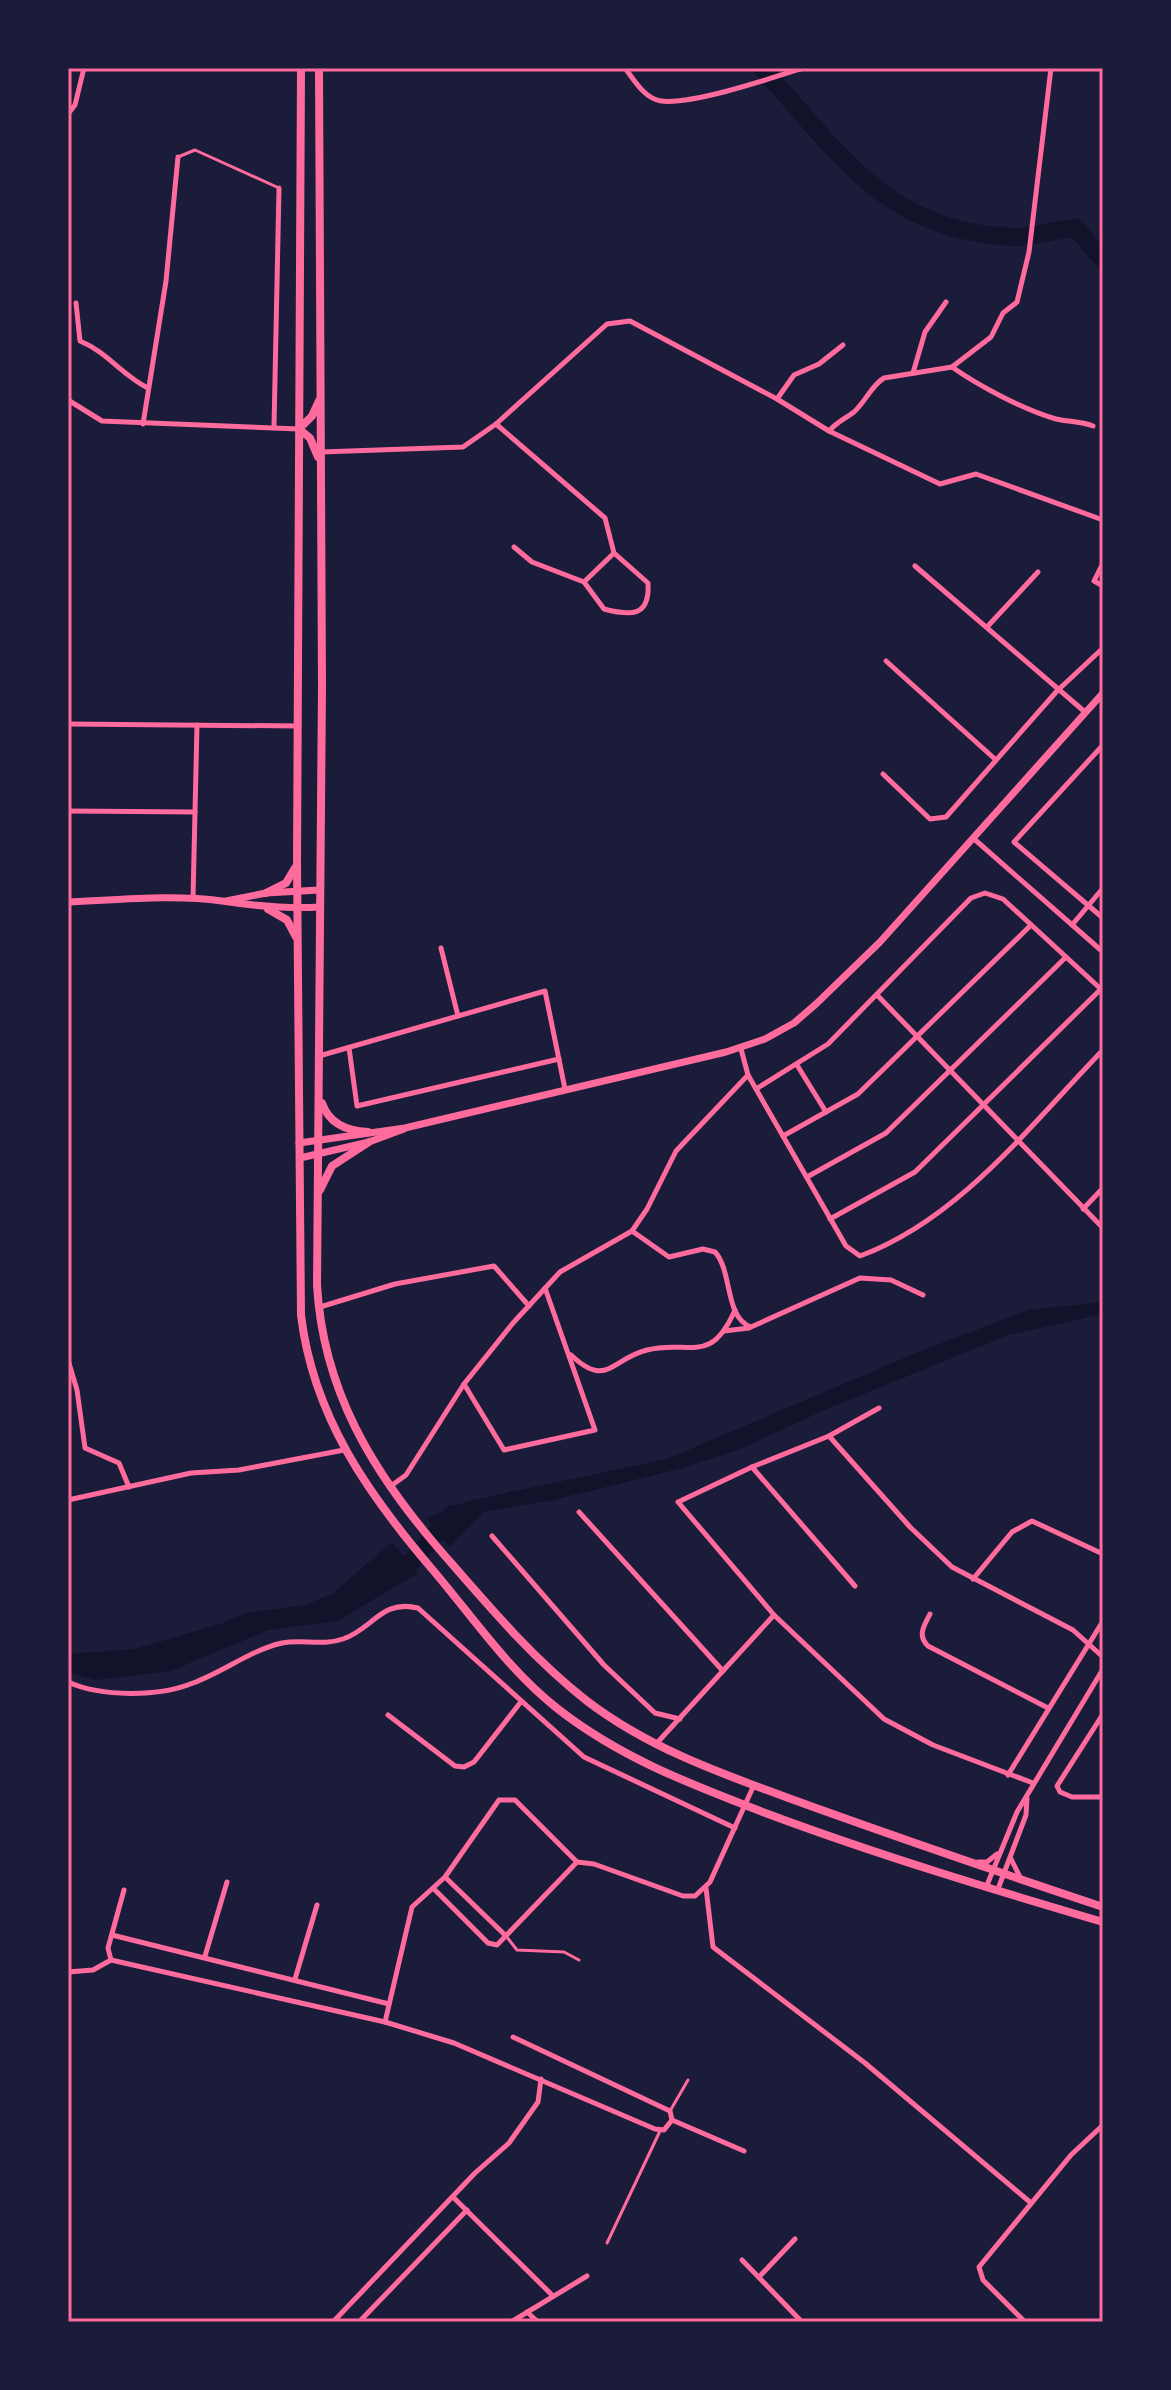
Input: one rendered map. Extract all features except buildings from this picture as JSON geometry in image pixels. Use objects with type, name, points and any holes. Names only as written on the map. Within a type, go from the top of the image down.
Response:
[{"type":"main road","points":[[301,68],[297,864],[299,1143],[304,1342],[315,1383],[344,1450],[399,1531],[525,1679],[585,1729],[651,1769],[837,1839],[1103,1922]]},
{"type":"main road","points":[[319,68],[319,1307],[325,1348],[350,1419],[361,1444],[414,1520],[526,1647],[589,1702],[655,1744],[754,1785],[1103,1907]]},
{"type":"main road","points":[[299,429],[312,416],[320,397]]},
{"type":"main road","points":[[299,429],[310,438],[321,465]]},
{"type":"main road","points":[[299,1143],[405,1128],[741,1049],[794,1023],[880,942],[1103,693]]},
{"type":"main road","points":[[266,893],[286,883],[297,864]]},
{"type":"main road","points":[[224,901],[266,893],[319,890]]},
{"type":"main road","points":[[68,902],[193,900],[224,901],[268,909],[320,907]]},
{"type":"main road","points":[[268,909],[293,929],[299,949]]},
{"type":"main road","points":[[319,1095],[324,1111],[336,1123],[351,1131],[368,1132]]},
{"type":"main road","points":[[300,1158],[369,1142],[405,1128]]},
{"type":"main road","points":[[318,1214],[320,1188],[332,1166],[369,1142]]},
{"type":"street","points":[[68,114],[75,105],[84,68]]},
{"type":"street","points":[[625,68],[646,94],[661,101],[750,86],[803,68]]},
{"type":"street","points":[[829,431],[840,418],[851,415],[884,378],[952,367],[991,337],[1003,313],[1017,302],[1029,252],[1051,68]]},
{"type":"street","points":[[143,424],[166,281],[178,157]]},
{"type":"street","points":[[274,427],[279,188]]},
{"type":"street","points":[[913,373],[925,332],[946,302]]},
{"type":"street","points":[[76,303],[80,341],[100,351],[132,381],[148,388]]},
{"type":"street","points":[[321,452],[463,447],[496,424],[614,320],[630,321],[777,399],[829,431],[940,484],[955,483],[976,474],[1103,520]]},
{"type":"street","points":[[777,399],[794,375],[819,364],[843,345]]},
{"type":"street","points":[[952,367],[972,381],[1057,419],[1077,420],[1093,426]]},
{"type":"street","points":[[68,400],[102,421],[299,429]]},
{"type":"street","points":[[496,424],[605,518],[614,553],[648,583],[649,597],[643,609],[635,613],[604,609],[584,582],[532,562],[514,547]]},
{"type":"street","points":[[584,582],[614,553]]},
{"type":"street","points":[[1103,563],[1094,581],[1103,586]]},
{"type":"street","points":[[915,566],[1085,712]]},
{"type":"street","points":[[987,627],[1038,572]]},
{"type":"street","points":[[883,774],[930,819],[939,820],[1057,691],[1103,648]]},
{"type":"street","points":[[886,661],[996,760]]},
{"type":"street","points":[[68,724],[299,726]]},
{"type":"street","points":[[193,900],[197,725]]},
{"type":"street","points":[[1103,745],[1014,842],[1103,918]]},
{"type":"street","points":[[68,811],[195,812]]},
{"type":"street","points":[[973,838],[1103,952]]},
{"type":"street","points":[[1072,925],[1103,888]]},
{"type":"street","points":[[756,1089],[828,1044],[971,898],[985,893],[1003,899],[1102,990],[915,1172],[830,1219]]},
{"type":"street","points":[[783,1136],[858,1094],[1031,925]]},
{"type":"street","points":[[441,948],[458,1016]]},
{"type":"street","points":[[807,1177],[886,1133],[1065,958]]},
{"type":"street","points":[[319,1056],[545,991],[565,1089]]},
{"type":"street","points":[[877,995],[1103,1228]]},
{"type":"street","points":[[349,1048],[357,1106],[559,1059]]},
{"type":"street","points":[[741,1049],[748,1075],[830,1219],[846,1246],[860,1256],[878,1249],[963,1194],[1103,1050]]},
{"type":"street","points":[[797,1065],[826,1112]]},
{"type":"street","points":[[390,1487],[406,1475],[464,1384],[560,1272],[632,1231],[647,1209],[676,1151],[748,1075]]},
{"type":"street","points":[[1083,1209],[1103,1188]]},
{"type":"street","points":[[632,1231],[669,1257],[703,1249],[715,1252],[723,1264],[735,1309],[742,1323],[751,1327]]},
{"type":"street","points":[[319,1307],[395,1284],[494,1266],[529,1306]]},
{"type":"street","points":[[723,1332],[751,1327],[860,1278],[891,1280],[923,1295]]},
{"type":"street","points":[[464,1384],[504,1450],[595,1430],[545,1288]]},
{"type":"street","points":[[569,1353],[587,1370],[599,1372],[645,1350],[704,1347],[723,1332],[735,1309]]},
{"type":"street","points":[[68,1360],[77,1390],[85,1448],[119,1463],[129,1487]]},
{"type":"street","points":[[879,1408],[829,1436],[752,1467],[678,1502],[774,1615],[884,1719],[933,1745],[1033,1783]]},
{"type":"street","points":[[829,1436],[910,1527],[952,1567],[1073,1630],[1103,1657]]},
{"type":"street","points":[[68,1500],[191,1473],[239,1470],[344,1450]]},
{"type":"street","points":[[752,1467],[855,1586]]},
{"type":"street","points":[[579,1512],[723,1671]]},
{"type":"street","points":[[973,1579],[1012,1532],[1032,1521],[1103,1554]]},
{"type":"street","points":[[492,1536],[604,1665],[655,1713],[680,1719]]},
{"type":"street","points":[[68,1682],[90,1692],[119,1694],[190,1685],[284,1643],[340,1641],[402,1604],[418,1608],[520,1703],[584,1757],[735,1828]]},
{"type":"street","points":[[930,1614],[921,1630],[922,1640],[928,1646],[1048,1708]]},
{"type":"street","points":[[655,1744],[774,1615]]},
{"type":"street","points":[[1008,1775],[1103,1621]]},
{"type":"street","points":[[987,1885],[1033,1783],[1103,1669]]},
{"type":"street","points":[[388,1715],[455,1766],[464,1767],[474,1762],[520,1703]]},
{"type":"street","points":[[1103,1714],[1057,1786],[1060,1792],[1072,1797],[1103,1797]]},
{"type":"street","points":[[385,2022],[412,1907],[445,1877],[499,1800],[515,1800],[577,1862],[594,1864],[683,1896],[695,1896],[706,1888],[754,1785]]},
{"type":"street","points":[[998,1889],[1026,1815],[1027,1797]]},
{"type":"street","points":[[977,1863],[987,1862],[1001,1850]]},
{"type":"street","points":[[1011,1854],[1011,1864],[1020,1877]]},
{"type":"street","points":[[434,1889],[488,1943],[497,1945],[577,1862]]},
{"type":"street","points":[[445,1877],[506,1936]]},
{"type":"street","points":[[205,1956],[227,1882]]},
{"type":"street","points":[[706,1888],[713,1947],[865,2063],[1031,2203]]},
{"type":"street","points":[[111,1960],[108,1948],[124,1890]]},
{"type":"street","points":[[295,1979],[317,1905]]},
{"type":"street","points":[[112,1935],[389,2004]]},
{"type":"street","points":[[68,1972],[93,1970],[111,1960],[385,2022],[454,2043],[661,2131],[672,2120]]},
{"type":"street","points":[[513,2037],[670,2111],[672,2120]]},
{"type":"street","points":[[333,2322],[526,2123],[538,2102],[541,2079]]},
{"type":"street","points":[[672,2120],[744,2151]]},
{"type":"street","points":[[1025,2322],[983,2280],[978,2270],[1071,2155],[1103,2125]]},
{"type":"street","points":[[453,2197],[553,2296]]},
{"type":"street","points":[[359,2322],[467,2210]]},
{"type":"street","points":[[759,2277],[795,2239]]},
{"type":"street","points":[[742,2260],[802,2322]]},
{"type":"street","points":[[511,2322],[587,2276]]},
{"type":"street","points":[[527,2312],[538,2322]]},
{"type":"lane","points":[[178,157],[195,150],[279,188]]},
{"type":"lane","points":[[506,1936],[517,1950],[564,1952],[579,1960]]},
{"type":"lane","points":[[670,2111],[688,2080]]},
{"type":"lane","points":[[607,2243],[661,2131]]},
{"type":"shaded area","points":[[1103,1302],[1103,1314],[1009,1335],[831,1407],[735,1451],[682,1468],[553,1500],[483,1512],[450,1547],[426,1518],[468,1501],[667,1459],[916,1353],[1028,1310]]},
{"type":"shaded area","points":[[392,1542],[418,1573],[337,1621],[268,1630],[171,1671],[95,1680],[68,1672],[68,1654],[135,1649],[247,1613],[305,1605],[332,1594]]},
{"type":"waterway","points":[[762,68],[843,159],[870,184],[900,205],[933,221],[971,232],[1016,237],[1076,228],[1103,260]]},
{"type":"waterway","points":[[389,1575],[404,1571],[453,1514]]}]
